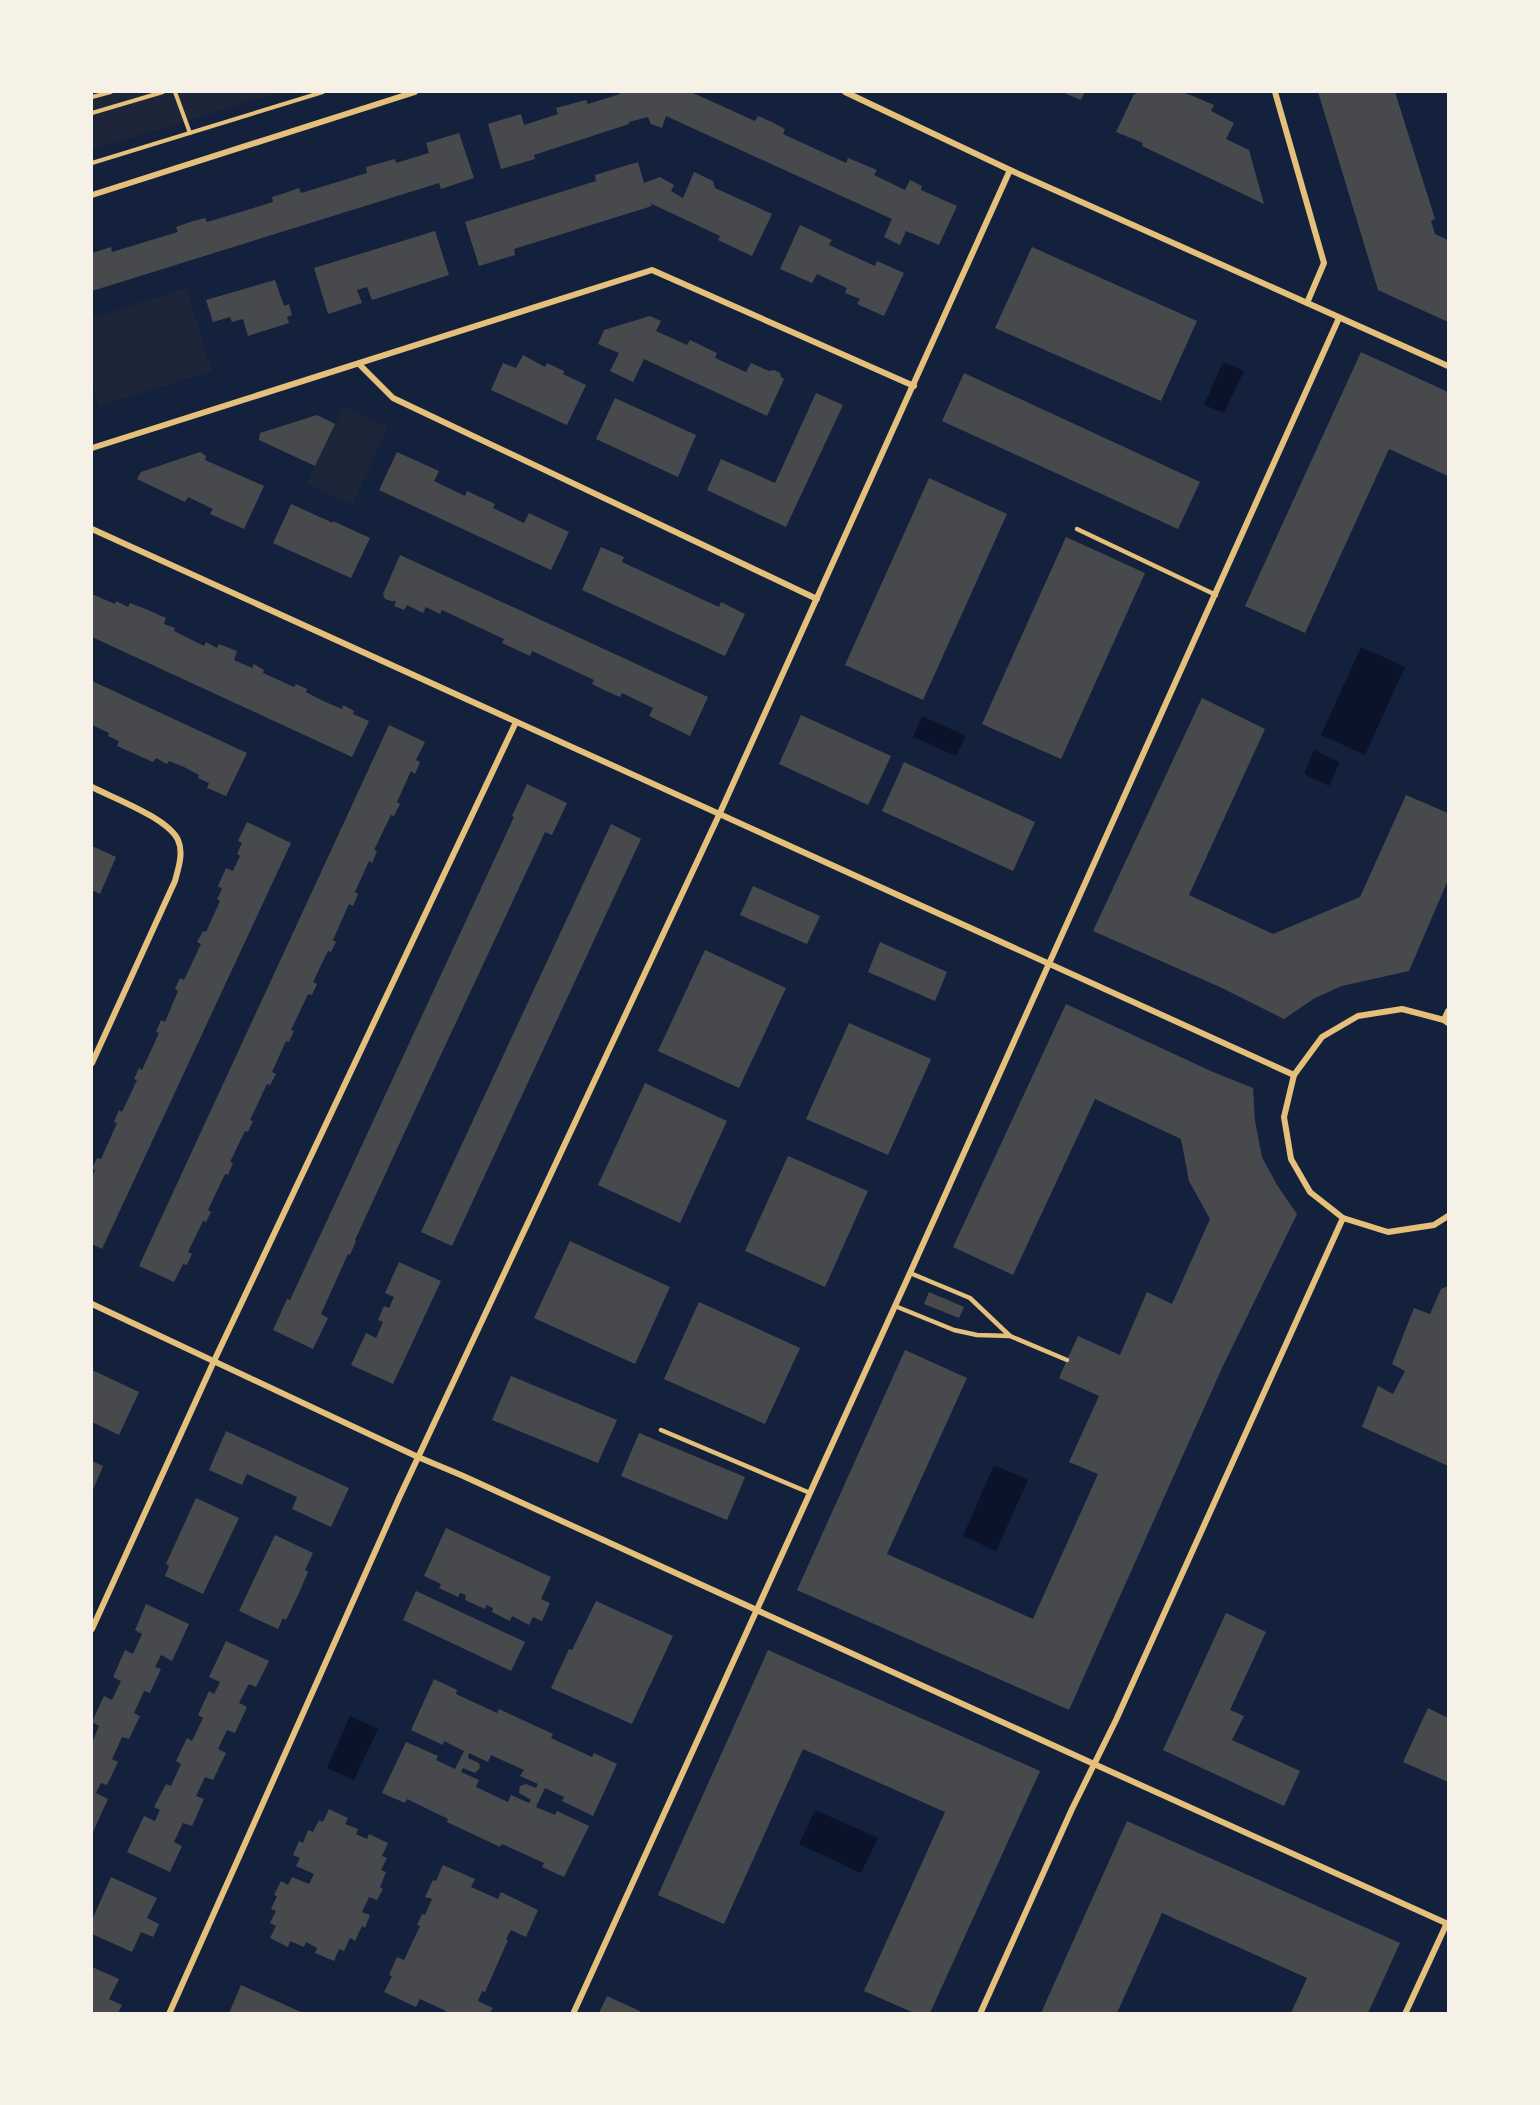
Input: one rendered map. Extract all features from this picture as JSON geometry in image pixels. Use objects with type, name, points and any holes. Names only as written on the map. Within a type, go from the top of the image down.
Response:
[{"type":"street","points":[[92,195],[415,92]]},
{"type":"street","points":[[845,92],[1010,170],[1449,366]]},
{"type":"street","points":[[1275,92],[1324,263],[1307,303]]},
{"type":"street","points":[[169,2013],[418,1457],[719,815],[1010,170]]},
{"type":"street","points":[[92,448],[652,270],[914,386]]},
{"type":"street","points":[[573,2013],[910,1273],[1340,318]]},
{"type":"street","points":[[360,364],[393,398],[817,599]]},
{"type":"street","points":[[92,529],[1294,1075]]},
{"type":"street","points":[[92,1629],[214,1361],[516,722]]},
{"type":"street","points":[[92,787],[145,812],[165,825],[178,840],[181,861],[175,881],[94,1050],[92,1063]]},
{"type":"street","points":[[1449,1011],[1446,1022],[1402,1009],[1358,1016],[1322,1037],[1294,1075],[1284,1117],[1291,1159],[1310,1192],[1343,1218],[1388,1232],[1434,1225],[1449,1216]]},
{"type":"street","points":[[980,2013],[1343,1218]]},
{"type":"street","points":[[92,1304],[418,1457],[1448,1923],[1405,2013]]},
{"type":"lane","points":[[1077,529],[1216,595]]},
{"type":"lane","points":[[910,1273],[970,1298],[1010,1336],[1067,1360]]},
{"type":"lane","points":[[895,1306],[954,1330],[977,1335],[1010,1336]]},
{"type":"lane","points":[[661,1430],[810,1493]]},
{"type":"path","points":[[92,97],[111,92]]},
{"type":"path","points":[[92,113],[163,92]]},
{"type":"path","points":[[176,92],[190,133]]},
{"type":"path","points":[[92,163],[323,92]]},
{"type":"shaded area","points":[[92,92],[280,92],[92,150]]},
{"type":"shaded area","points":[[186,288],[212,371],[99,406],[92,382],[92,318]]},
{"type":"shaded area","points":[[1223,362],[1244,371],[1224,413],[1204,405]]},
{"type":"shaded area","points":[[343,406],[388,427],[352,505],[307,484]]},
{"type":"shaded area","points":[[1361,647],[1405,667],[1365,755],[1321,735]]},
{"type":"shaded area","points":[[922,716],[966,736],[956,756],[913,737]]},
{"type":"shaded area","points":[[1314,750],[1340,762],[1329,786],[1304,774]]},
{"type":"shaded area","points":[[994,1465],[1028,1480],[996,1551],[963,1536]]},
{"type":"shaded area","points":[[350,1716],[378,1729],[354,1780],[327,1768]]},
{"type":"shaded area","points":[[815,1810],[878,1838],[861,1873],[799,1844]]},
{"type":"building","points":[[619,92],[694,92],[755,121],[758,116],[772,122],[785,129],[783,134],[846,163],[848,158],[877,170],[874,175],[905,190],[910,180],[922,186],[921,190],[957,206],[939,245],[906,231],[900,245],[884,237],[892,219],[666,116],[662,128],[651,124],[648,117],[534,155],[535,159],[501,169],[488,124],[521,114],[524,125],[558,114],[556,108],[586,100],[588,104],[620,94]]},
{"type":"building","points":[[1062,92],[1085,92],[1081,100]]},
{"type":"building","points":[[1137,92],[1183,92],[1214,105],[1211,111],[1234,123],[1226,139],[1249,150],[1264,204],[1142,146],[1143,143],[1116,132]]},
{"type":"building","points":[[1318,92],[1395,92],[1435,219],[1431,221],[1435,234],[1448,240],[1448,322],[1378,290]]},
{"type":"building","points":[[459,133],[474,178],[441,189],[439,183],[92,291],[92,253],[111,247],[112,252],[178,232],[176,227],[190,222],[205,218],[207,222],[273,202],[272,197],[299,188],[301,193],[367,173],[366,167],[395,159],[396,163],[429,153],[426,143]]},
{"type":"building","points":[[638,162],[644,183],[660,177],[674,185],[671,191],[683,198],[694,172],[713,181],[715,188],[772,214],[752,256],[718,240],[720,236],[650,203],[652,206],[514,249],[515,255],[479,266],[465,222],[596,181],[595,175]]},
{"type":"building","points":[[800,225],[832,240],[829,245],[875,266],[877,261],[904,273],[884,316],[857,304],[860,299],[845,293],[847,288],[817,274],[812,283],[780,269]]},
{"type":"building","points":[[435,231],[449,275],[372,300],[367,287],[357,290],[362,303],[328,314],[314,268]]},
{"type":"building","points":[[1032,247],[1197,321],[1161,401],[995,328]]},
{"type":"building","points":[[275,280],[284,306],[289,304],[292,315],[287,317],[289,323],[248,336],[243,319],[232,322],[230,317],[213,322],[206,300]]},
{"type":"building","points":[[650,316],[661,321],[656,331],[687,345],[690,340],[717,353],[715,358],[746,372],[751,363],[780,373],[784,379],[767,416],[644,359],[633,382],[610,371],[619,353],[598,344],[604,330]]},
{"type":"building","points":[[1361,352],[1448,392],[1448,476],[1389,449],[1305,633],[1245,606]]},
{"type":"building","points":[[523,355],[545,367],[547,363],[564,371],[563,374],[586,385],[567,425],[491,390],[503,363],[516,368]]},
{"type":"building","points":[[964,373],[1200,482],[1178,529],[942,421]]},
{"type":"building","points":[[816,393],[843,405],[786,527],[707,490],[721,459],[775,483]]},
{"type":"building","points":[[615,398],[696,435],[678,477],[596,439]]},
{"type":"building","points":[[317,415],[335,424],[315,466],[259,440],[260,433]]},
{"type":"building","points":[[200,452],[206,456],[205,460],[264,486],[244,529],[210,514],[213,509],[188,497],[185,502],[137,479],[141,472]]},
{"type":"building","points":[[397,452],[439,471],[434,481],[465,496],[467,491],[495,504],[493,508],[524,523],[529,513],[569,532],[551,570],[379,490]]},
{"type":"building","points":[[929,478],[1007,514],[923,700],[845,665]]},
{"type":"building","points":[[291,504],[370,538],[351,578],[273,543]]},
{"type":"building","points":[[1066,537],[1145,573],[1061,759],[982,724]]},
{"type":"building","points":[[601,547],[624,557],[622,562],[719,607],[721,602],[745,614],[725,656],[582,590]]},
{"type":"building","points":[[400,555],[708,697],[690,736],[649,716],[653,708],[622,693],[620,697],[606,691],[592,684],[594,680],[532,651],[530,656],[502,643],[504,639],[442,610],[440,614],[426,607],[423,613],[407,605],[404,610],[394,606],[396,601],[385,599],[383,594]]},
{"type":"building","points":[[92,594],[115,604],[116,601],[128,607],[130,603],[166,618],[164,624],[204,646],[206,642],[217,648],[219,644],[237,651],[234,660],[252,668],[254,664],[264,670],[263,673],[294,687],[296,684],[307,689],[306,692],[342,709],[343,705],[354,711],[353,714],[369,721],[352,757],[92,637]]},
{"type":"building","points":[[92,681],[247,753],[226,796],[207,788],[209,783],[184,767],[169,761],[167,764],[156,758],[153,762],[117,746],[119,741],[92,725]]},
{"type":"building","points":[[1202,698],[1265,729],[1189,895],[1273,934],[1360,897],[1406,795],[1448,813],[1448,880],[1409,971],[1342,986],[1315,998],[1284,1019],[1222,988],[1093,931]]},
{"type":"building","points":[[801,715],[891,756],[868,805],[779,764]]},
{"type":"building","points":[[389,725],[425,742],[416,760],[420,762],[415,774],[411,771],[397,802],[400,804],[394,816],[391,815],[374,850],[377,851],[372,863],[369,861],[355,892],[358,894],[353,906],[349,904],[333,940],[336,942],[331,952],[328,951],[313,982],[317,984],[312,995],[308,994],[291,1030],[294,1031],[289,1042],[286,1041],[272,1072],[276,1074],[270,1085],[267,1084],[250,1120],[253,1121],[248,1132],[245,1131],[230,1162],[233,1163],[228,1175],[225,1174],[208,1210],[211,1212],[206,1222],[203,1221],[188,1252],[192,1254],[187,1265],[183,1264],[174,1282],[139,1266]]},
{"type":"building","points":[[904,762],[1035,822],[1013,871],[882,811]]},
{"type":"building","points":[[527,784],[567,803],[552,835],[545,832],[350,1255],[348,1254],[321,1314],[328,1318],[313,1349],[273,1330],[287,1299],[290,1300],[331,1212],[514,817],[512,816]]},
{"type":"building","points":[[247,822],[291,843],[102,1249],[92,1244],[92,1178],[95,1170],[92,1169],[97,1158],[101,1159],[117,1123],[114,1122],[119,1110],[122,1112],[137,1080],[134,1079],[139,1068],[142,1070],[159,1033],[156,1032],[161,1020],[165,1022],[178,991],[175,989],[180,978],[184,980],[201,944],[197,942],[203,931],[206,932],[220,901],[217,899],[222,889],[218,886],[226,868],[233,871],[240,856],[237,854],[242,843],[238,841]]},
{"type":"building","points":[[611,824],[641,839],[452,1246],[421,1232]]},
{"type":"building","points":[[92,846],[116,857],[100,894],[92,890]]},
{"type":"building","points":[[753,886],[820,916],[807,944],[740,915]]},
{"type":"building","points":[[880,942],[947,972],[935,1001],[868,972]]},
{"type":"building","points":[[705,950],[786,988],[739,1088],[658,1051]]},
{"type":"building","points":[[1066,1004],[1253,1088],[1255,1121],[1262,1157],[1277,1185],[1297,1214],[1222,1368],[1069,1710],[797,1590],[905,1350],[967,1378],[887,1554],[1033,1619],[1098,1474],[1069,1462],[1099,1396],[1059,1378],[1078,1336],[1120,1355],[1147,1292],[1172,1304],[1210,1219],[1189,1181],[1181,1139],[1095,1099],[1013,1275],[953,1247]]},
{"type":"building","points":[[849,1023],[931,1059],[888,1155],[806,1119]]},
{"type":"building","points":[[645,1083],[727,1121],[680,1223],[598,1185]]},
{"type":"building","points":[[788,1156],[868,1191],[825,1287],[745,1251]]},
{"type":"building","points":[[570,1241],[670,1287],[635,1364],[534,1318]]},
{"type":"building","points":[[399,1262],[441,1281],[393,1384],[351,1365],[366,1333],[376,1338],[383,1322],[378,1320],[384,1306],[389,1308],[394,1297],[385,1293]]},
{"type":"building","points":[[1448,1286],[1448,1466],[1362,1427],[1378,1386],[1393,1394],[1405,1371],[1392,1364],[1414,1308],[1430,1314],[1441,1289]]},
{"type":"building","points":[[929,1292],[964,1307],[959,1318],[924,1304]]},
{"type":"building","points":[[699,1302],[800,1348],[765,1424],[664,1379]]},
{"type":"building","points":[[92,1370],[139,1392],[119,1435],[92,1422]]},
{"type":"building","points":[[511,1376],[617,1420],[598,1463],[492,1420]]},
{"type":"building","points":[[226,1431],[349,1488],[331,1527],[292,1509],[297,1497],[247,1474],[242,1485],[209,1470]]},
{"type":"building","points":[[639,1433],[745,1477],[727,1520],[621,1476]]},
{"type":"building","points":[[92,1461],[103,1466],[92,1492]]},
{"type":"building","points":[[196,1498],[239,1518],[203,1594],[165,1576],[169,1566],[166,1564]]},
{"type":"building","points":[[446,1528],[551,1577],[541,1599],[550,1603],[542,1621],[533,1617],[529,1625],[512,1616],[510,1621],[492,1612],[493,1608],[487,1605],[485,1609],[465,1600],[466,1595],[460,1593],[458,1597],[439,1588],[441,1584],[424,1576]]},
{"type":"building","points":[[275,1535],[313,1553],[305,1570],[308,1572],[299,1593],[286,1620],[283,1618],[278,1629],[239,1611]]},
{"type":"building","points":[[416,1591],[525,1642],[511,1671],[403,1620]]},
{"type":"building","points":[[596,1601],[673,1636],[632,1724],[551,1688],[569,1649],[572,1650]]},
{"type":"building","points":[[146,1604],[189,1624],[172,1661],[161,1655],[155,1667],[161,1669],[150,1693],[144,1691],[134,1713],[140,1716],[129,1739],[122,1737],[112,1759],[118,1762],[107,1785],[101,1783],[96,1793],[108,1799],[92,1834],[92,1743],[99,1726],[92,1722],[104,1696],[112,1700],[121,1681],[113,1677],[125,1650],[133,1654],[142,1634],[135,1630]]},
{"type":"building","points":[[1226,1613],[1266,1632],[1230,1710],[1244,1716],[1232,1740],[1300,1771],[1284,1806],[1163,1750]]},
{"type":"building","points":[[226,1641],[269,1661],[256,1687],[249,1684],[239,1703],[247,1707],[235,1733],[227,1730],[218,1749],[226,1753],[213,1780],[205,1777],[196,1796],[204,1799],[192,1826],[183,1823],[174,1842],[182,1846],[170,1872],[127,1852],[144,1816],[155,1821],[160,1810],[154,1807],[166,1784],[171,1786],[181,1764],[176,1761],[187,1738],[192,1741],[203,1718],[198,1715],[209,1691],[214,1694],[220,1682],[209,1677]]},
{"type":"building","points":[[768,1650],[1040,1771],[930,2013],[914,2013],[864,1991],[945,1812],[803,1749],[724,1924],[658,1895]]},
{"type":"building","points":[[434,1679],[457,1690],[456,1694],[497,1713],[499,1709],[553,1734],[551,1738],[592,1757],[594,1753],[617,1764],[593,1816],[562,1801],[564,1797],[545,1788],[536,1807],[555,1815],[557,1811],[589,1826],[564,1877],[542,1867],[544,1863],[502,1844],[500,1847],[447,1822],[448,1819],[407,1799],[405,1803],[382,1793],[406,1742],[438,1756],[436,1760],[455,1769],[464,1751],[444,1741],[443,1745],[411,1730]],"holes":[[[469,1753],[488,1762],[491,1755],[524,1770],[520,1776],[538,1784],[536,1788],[526,1784],[520,1786],[519,1793],[531,1800],[529,1803],[511,1795],[508,1802],[476,1787],[479,1780],[461,1772],[463,1768],[475,1773],[480,1768],[479,1763],[468,1758]]]},
{"type":"building","points":[[1428,1708],[1448,1718],[1448,1782],[1403,1762]]},
{"type":"building","points":[[329,1809],[348,1818],[345,1824],[358,1829],[356,1834],[367,1839],[369,1834],[388,1843],[382,1856],[387,1858],[381,1870],[386,1872],[380,1887],[383,1889],[377,1900],[369,1897],[362,1912],[370,1915],[365,1928],[362,1926],[355,1941],[350,1938],[344,1951],[339,1949],[334,1961],[315,1953],[317,1948],[306,1942],[304,1947],[290,1941],[288,1947],[270,1938],[276,1926],[270,1923],[276,1911],[271,1909],[277,1896],[274,1895],[281,1881],[288,1885],[292,1877],[309,1884],[314,1874],[296,1866],[300,1858],[293,1855],[299,1841],[303,1843],[308,1830],[313,1832],[319,1820],[323,1822]]},
{"type":"building","points":[[1127,1821],[1400,1943],[1368,2013],[1291,2013],[1307,1978],[1162,1913],[1117,2013],[1041,2013]]},
{"type":"building","points":[[443,1865],[475,1879],[471,1887],[498,1899],[501,1892],[538,1910],[526,1937],[511,1930],[506,1939],[508,1940],[485,1992],[482,1991],[478,2001],[493,2008],[490,2013],[445,2013],[446,2011],[420,1999],[416,2007],[384,1992],[392,1976],[389,1975],[397,1957],[404,1960],[420,1926],[417,1925],[422,1914],[425,1915],[432,1899],[425,1897]]},
{"type":"building","points":[[111,1877],[157,1898],[147,1918],[159,1924],[156,1931],[153,1937],[141,1932],[132,1952],[92,1934],[92,1920]]},
{"type":"building","points":[[92,1967],[119,1979],[109,1999],[122,2005],[118,2013],[92,2013]]},
{"type":"building","points":[[241,1985],[303,2013],[229,2013]]},
{"type":"building","points":[[607,1996],[644,2013],[599,2013]]}]
